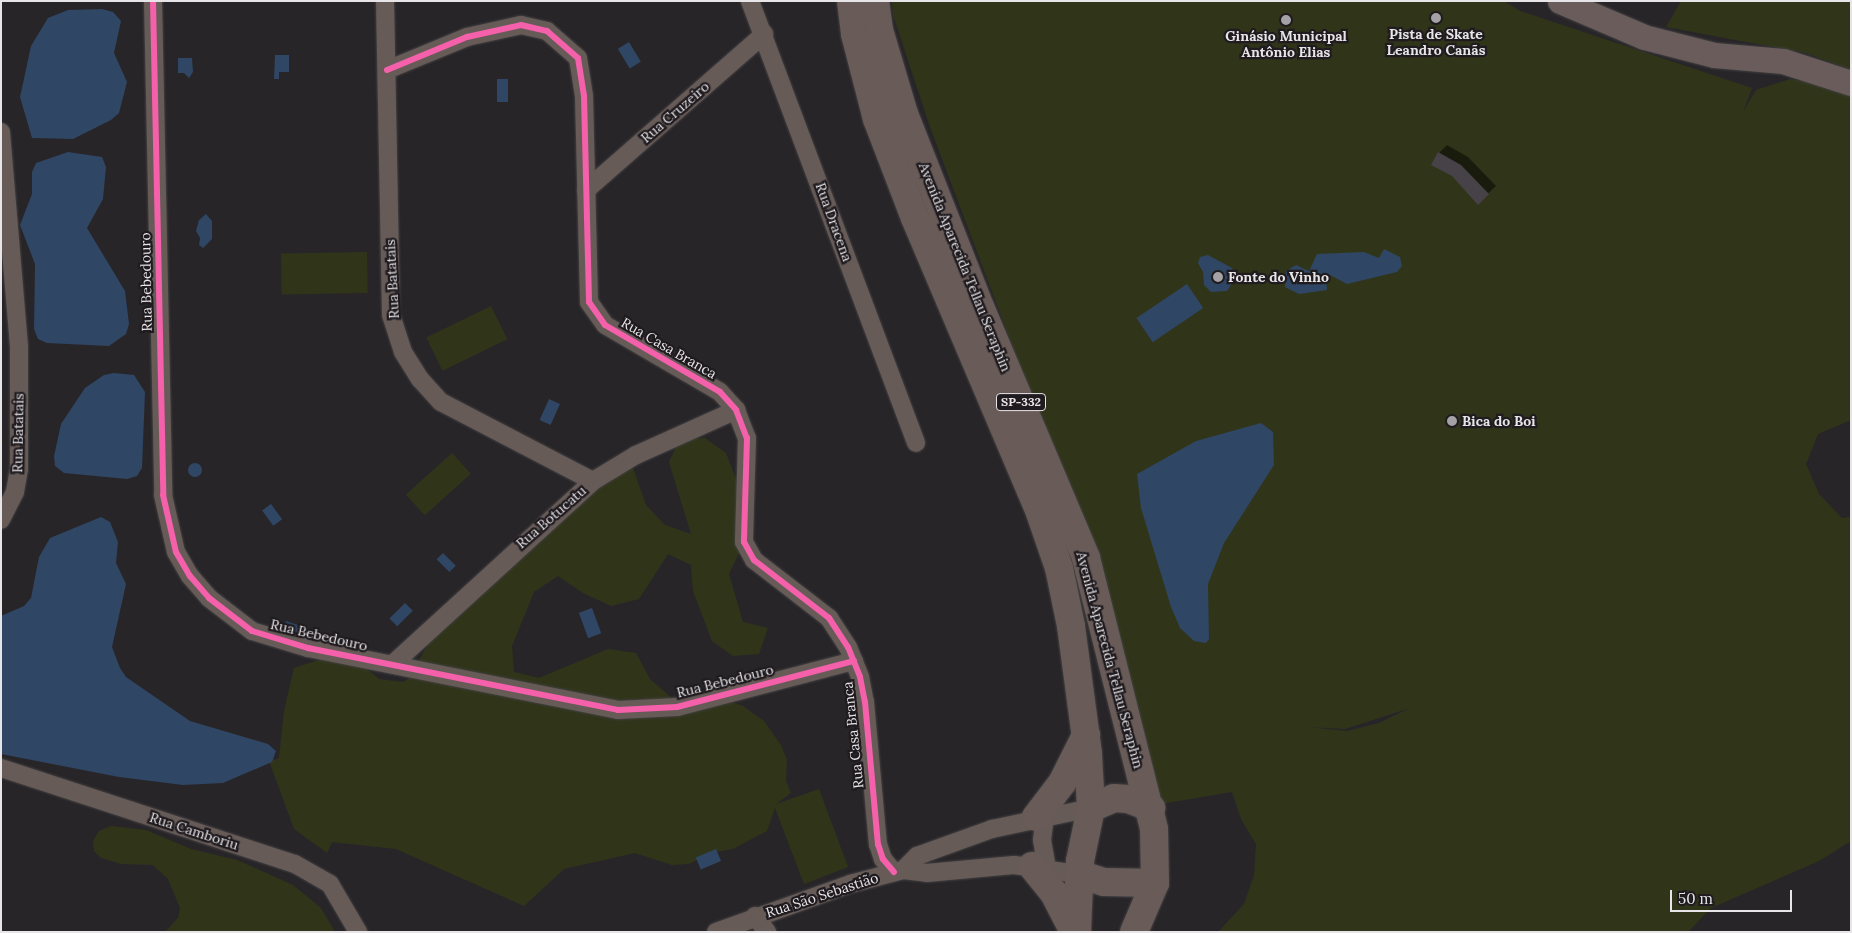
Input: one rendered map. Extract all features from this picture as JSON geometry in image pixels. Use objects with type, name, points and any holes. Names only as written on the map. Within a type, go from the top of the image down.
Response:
[{"type":"main road","name":"Avenida Aparecida Tellau Seraphin","points":[[851,1],[855,34],[877,119],[915,218],[1040,513],[1059,568],[1071,626],[1086,735],[1090,808],[1079,874],[1076,932]]},
{"type":"main road","name":"Avenida Aparecida Tellau Seraphin","points":[[875,1],[879,30],[904,114],[981,310],[1086,558],[1151,808],[1155,883],[1134,932]]},
{"type":"main road","points":[[1560,1],[1644,37],[1714,55],[1783,61],[1851,83]]},
{"type":"main road","points":[[1041,817],[1062,783],[1086,735]]},
{"type":"main road","points":[[1090,808],[1114,798],[1128,799],[1151,808]]},
{"type":"main road","points":[[1039,867],[1076,932]]},
{"type":"main road","points":[[1079,874],[1104,882],[1155,883]]},
{"type":"street","name":"Rua Bebedouro","points":[[153,1],[163,495],[176,552],[190,576],[209,598],[252,631],[308,648],[618,710],[677,707],[854,661]]},
{"type":"street","name":"Rua Batatais","points":[[385,1],[391,315],[403,352],[420,379],[441,402],[592,481]]},
{"type":"street","name":"Rua Dracena","points":[[750,1],[764,34],[916,443]]},
{"type":"street","name":"Rua Casa Branca","points":[[387,70],[429,50],[500,28],[521,25],[546,31],[578,58],[583,77],[589,302],[596,316],[605,325],[720,392],[736,410],[747,438],[744,542],[747,552],[754,560],[829,618],[854,661],[864,702],[878,844],[899,871]]},
{"type":"street","name":"Rua Cruzeiro","points":[[586,190],[764,34]]},
{"type":"street","name":"Rua Batatais","points":[[1,132],[19,347],[19,470],[16,492],[1,520]]},
{"type":"street","name":"Rua Botucatu","points":[[394,664],[592,481],[636,455],[736,410]]},
{"type":"street","name":"Rua Camboriu","points":[[1,768],[294,864],[330,884],[358,932]]},
{"type":"street","points":[[899,871],[917,856],[992,829],[1090,808]]},
{"type":"street","points":[[1039,867],[1042,840],[1041,817]]},
{"type":"street","name":"Rua São Sebastião","points":[[716,932],[756,916],[899,871],[926,873],[1039,867],[1079,874]]},
{"type":"street","points":[[756,916],[767,932]]},
{"type":"green space","points":[[892,1],[1504,1],[1520,11],[1752,88],[1743,112],[1756,90],[1790,79],[1851,89],[1851,420],[1818,434],[1806,464],[1819,494],[1842,518],[1851,517],[1851,841],[1819,861],[1711,908],[1688,932],[1218,932],[1244,904],[1254,875],[1256,844],[1241,819],[1232,792],[1155,805],[1026,382],[930,127],[893,15]],"holes":[[[1410,708],[1379,723],[1347,731],[1307,727],[1345,729]]]},
{"type":"green space","points":[[1681,1],[1851,1],[1851,70],[1806,53],[1666,27]]},
{"type":"green space","points":[[367,252],[368,293],[282,294],[281,254]]},
{"type":"green space","points":[[491,306],[507,339],[443,371],[426,338]]},
{"type":"green space","points":[[705,438],[726,453],[744,500],[740,551],[729,574],[743,622],[768,628],[759,654],[733,656],[712,641],[693,591],[691,565],[668,554],[639,599],[611,606],[583,593],[558,576],[534,592],[512,646],[514,672],[539,678],[608,649],[636,653],[650,679],[672,698],[695,689],[743,706],[764,721],[781,745],[787,760],[786,781],[791,793],[776,804],[819,789],[848,867],[804,884],[775,808],[767,831],[733,849],[710,853],[689,864],[672,865],[635,853],[564,869],[524,906],[396,849],[332,842],[327,853],[294,829],[265,750],[275,760],[279,758],[284,711],[294,668],[325,658],[371,666],[367,669],[379,679],[402,682],[407,680],[432,638],[613,460],[633,468],[646,505],[665,525],[691,534],[669,462],[680,439]]},
{"type":"green space","points":[[452,453],[471,474],[425,515],[406,494]]},
{"type":"green space","points":[[111,826],[146,830],[191,849],[237,860],[293,885],[321,908],[335,932],[165,932],[178,918],[180,908],[168,879],[153,865],[121,864],[101,858],[94,851],[93,841],[99,831]]},
{"type":"water","points":[[102,9],[113,12],[121,21],[114,53],[127,82],[119,113],[111,120],[73,139],[32,138],[20,97],[31,46],[48,18],[68,10]]},
{"type":"water","points":[[629,42],[641,62],[630,68],[618,49]]},
{"type":"water","points":[[275,55],[289,55],[289,72],[279,72],[279,79],[274,79]]},
{"type":"water","points":[[178,58],[192,58],[193,72],[189,78],[184,73],[178,73]]},
{"type":"water","points":[[497,79],[508,79],[508,102],[497,102]]},
{"type":"water","points":[[68,152],[102,157],[106,167],[103,199],[87,228],[125,291],[129,324],[126,334],[109,346],[47,343],[38,339],[34,329],[35,264],[20,225],[32,194],[32,172],[36,163]]},
{"type":"water","points":[[206,214],[212,221],[212,239],[203,248],[199,245],[200,238],[196,231],[199,220]]},
{"type":"water","points":[[1384,249],[1400,257],[1402,266],[1397,272],[1347,284],[1330,275],[1326,279],[1327,290],[1299,294],[1285,287],[1286,271],[1296,265],[1309,271],[1317,254],[1364,252],[1379,258]]},
{"type":"water","name":"Fonte do Vinho","points":[[1208,255],[1232,268],[1235,279],[1227,291],[1211,292],[1204,285],[1203,272],[1198,263],[1200,257]]},
{"type":"water","points":[[1187,284],[1203,308],[1153,342],[1136,318]]},
{"type":"water","points":[[114,373],[134,375],[145,392],[142,468],[137,476],[127,479],[64,473],[55,466],[54,456],[61,424],[85,388],[104,375]]},
{"type":"water","points":[[549,399],[560,404],[551,425],[540,420]]},
{"type":"water","points":[[1261,423],[1273,432],[1274,465],[1224,543],[1208,584],[1209,639],[1206,643],[1194,641],[1180,628],[1171,607],[1141,508],[1137,474],[1196,441]]},
{"type":"water","points":[[192,463],[198,463],[202,470],[198,477],[192,477],[188,473],[188,467]]},
{"type":"water","points":[[271,504],[282,519],[273,526],[262,510]]},
{"type":"water","points":[[101,517],[110,522],[118,542],[116,563],[126,584],[112,647],[120,668],[126,677],[190,721],[268,744],[276,751],[272,762],[223,783],[183,785],[119,777],[1,754],[1,616],[24,606],[31,598],[39,557],[50,538]]},
{"type":"water","points":[[443,553],[456,566],[449,572],[437,559]]},
{"type":"water","points":[[405,603],[413,611],[397,626],[389,619]]},
{"type":"water","points":[[592,608],[601,633],[588,638],[579,613]]},
{"type":"water","points":[[286,621],[303,627],[300,635],[283,630]]},
{"type":"water","points":[[716,849],[721,861],[701,870],[696,858]]},
{"type":"building","points":[[1438,152],[1461,165],[1489,194],[1478,205],[1452,176],[1431,165]]},
{"type":"cycle path","points":[[153,1],[163,495],[176,552],[190,576],[209,598],[252,631],[308,648],[618,710],[677,707],[854,661]]},
{"type":"cycle path","points":[[387,70],[467,37],[521,25],[547,31],[578,58],[584,96],[589,302],[605,325],[720,392],[736,410],[747,438],[744,542],[754,560],[829,618],[848,647],[860,677],[865,702],[878,844],[883,859],[894,872]]},
{"type":"place","name":"Pista de Skate Leandro Canãs","points":[[1436,18]]},
{"type":"place","name":"Ginásio Municipal Antônio Elias","points":[[1286,20]]},
{"type":"place","name":"Fonte do Vinho","points":[[1218,277]]},
{"type":"place","name":"Bica do Boi","points":[[1452,421]]}]
